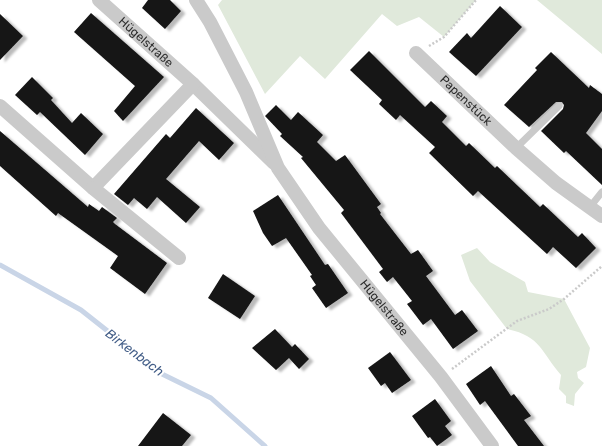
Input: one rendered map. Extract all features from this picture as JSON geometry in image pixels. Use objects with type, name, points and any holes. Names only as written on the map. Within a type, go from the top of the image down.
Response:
[{"type":"street","name":"Hügelstraße","points":[[99,0],[192,84],[278,168],[319,228],[442,376],[492,446]]},
{"type":"street","name":"Hügelstraße","points":[[196,0],[210,22],[246,92],[278,168]]},
{"type":"street","name":"Papenstück","points":[[416,53],[516,148],[556,183],[602,216]]},
{"type":"street","points":[[93,188],[192,84]]},
{"type":"street","points":[[0,106],[93,188],[179,258]]},
{"type":"lane","points":[[516,148],[559,106]]},
{"type":"lane","points":[[590,207],[602,192]]},
{"type":"path","points":[[416,53],[444,37],[476,0]]},
{"type":"path","points":[[442,376],[517,321],[549,308],[564,299],[602,266]]},
{"type":"shaded area","points":[[222,0],[476,0],[444,37],[419,17],[397,26],[382,14],[325,79],[300,56],[265,94],[218,5]]},
{"type":"shaded area","points":[[537,0],[602,0],[602,54]]},
{"type":"shaded area","points":[[477,248],[490,262],[525,282],[528,292],[564,299],[590,348],[586,367],[577,372],[578,378],[584,383],[575,394],[574,406],[566,403],[566,396],[559,389],[561,375],[539,346],[527,336],[507,329],[470,281],[461,255]]},
{"type":"building","points":[[148,0],[170,0],[181,11],[165,29],[142,8]]},
{"type":"building","points":[[500,6],[522,27],[476,76],[449,52],[467,33],[471,38]]},
{"type":"building","points":[[91,13],[164,77],[123,121],[114,111],[135,86],[74,32]]},
{"type":"building","points":[[0,14],[23,36],[0,60]]},
{"type":"building","points":[[369,51],[425,107],[431,101],[447,116],[442,122],[466,146],[469,143],[495,168],[497,166],[540,207],[543,204],[578,237],[582,233],[596,248],[576,268],[553,247],[547,254],[478,191],[473,196],[429,153],[435,147],[400,115],[396,120],[379,104],[382,100],[350,70]]},
{"type":"building","points":[[551,52],[589,88],[590,85],[602,94],[602,111],[586,133],[602,149],[602,185],[566,151],[564,153],[541,131],[563,109],[564,105],[562,102],[556,102],[529,127],[504,105],[537,70],[535,68]]},
{"type":"building","points":[[32,77],[53,98],[51,100],[72,123],[81,113],[103,134],[85,155],[40,112],[37,115],[15,95]]},
{"type":"building","points":[[276,105],[291,120],[298,112],[323,135],[317,142],[336,161],[345,155],[381,204],[377,207],[381,213],[380,214],[411,254],[418,250],[433,271],[426,276],[455,315],[462,310],[478,331],[453,349],[431,319],[423,325],[407,304],[412,301],[393,277],[387,282],[379,272],[383,269],[341,213],[344,210],[301,158],[303,157],[280,136],[282,134],[265,116]]},
{"type":"building","points":[[196,108],[234,143],[219,160],[199,141],[166,179],[200,207],[186,223],[157,197],[147,209],[134,198],[128,205],[114,194],[166,134],[170,138]]},
{"type":"building","points":[[0,131],[88,207],[89,204],[99,211],[102,207],[117,218],[113,222],[115,224],[167,263],[145,294],[110,268],[118,256],[58,213],[56,216],[0,166]]},
{"type":"building","points":[[278,195],[325,265],[328,264],[348,293],[326,308],[312,288],[316,285],[310,276],[312,275],[286,238],[272,246],[263,233],[253,211]]},
{"type":"building","points":[[223,274],[255,296],[240,319],[208,298]]},
{"type":"building","points":[[275,329],[292,347],[295,344],[309,359],[299,369],[289,358],[276,370],[252,348]]},
{"type":"building","points":[[390,352],[411,380],[392,393],[385,383],[381,386],[368,368]]},
{"type":"building","points":[[491,366],[511,396],[514,394],[531,416],[524,420],[544,446],[518,446],[485,401],[480,405],[466,384]]},
{"type":"building","points":[[435,399],[451,421],[445,426],[452,435],[437,446],[430,437],[428,438],[412,416]]},
{"type":"building","points":[[163,413],[191,435],[182,446],[138,446]]},
{"type":"waterway","name":"Birkenbach","points":[[0,265],[81,310],[162,374],[211,398],[265,446]]}]
